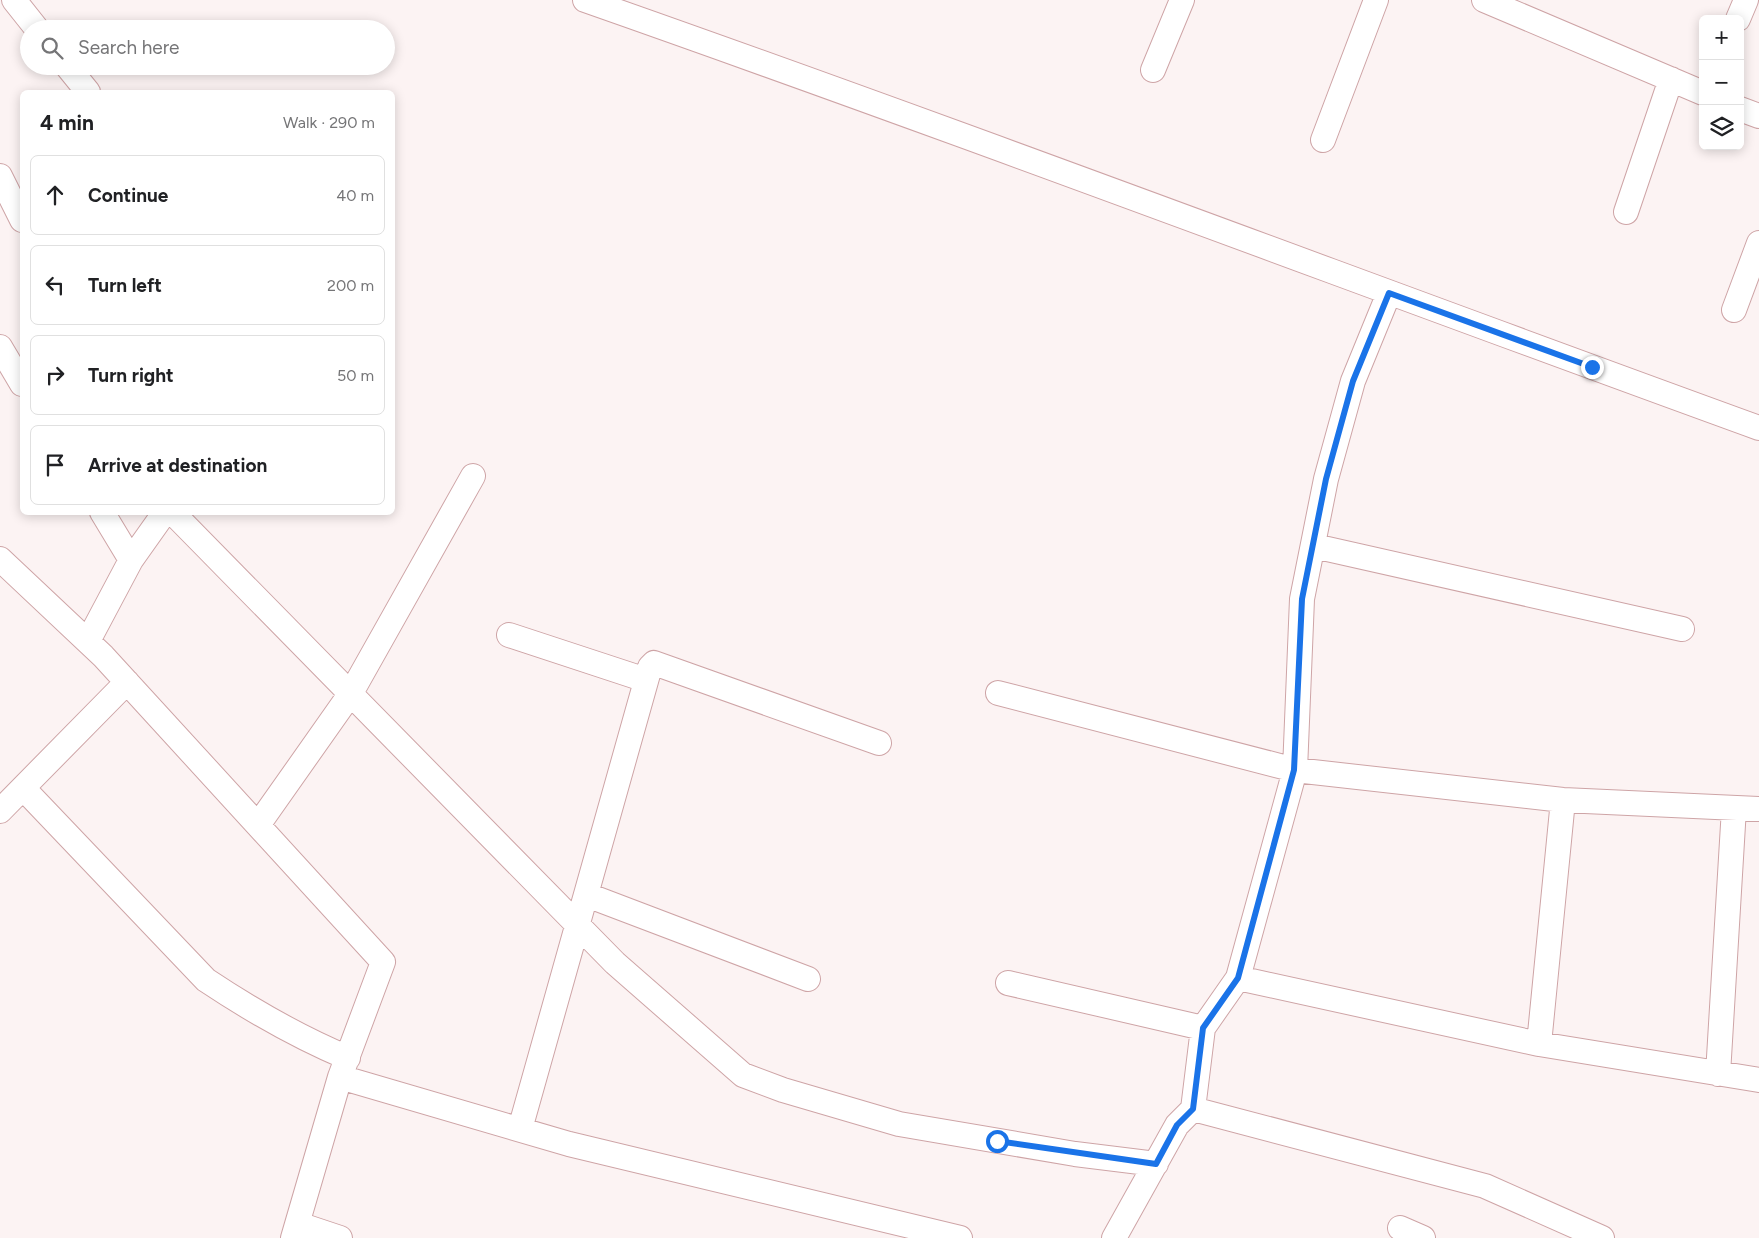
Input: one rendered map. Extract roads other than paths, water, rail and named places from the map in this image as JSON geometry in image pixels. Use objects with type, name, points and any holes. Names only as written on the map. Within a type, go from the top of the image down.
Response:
[{"type":"street","points":[[14,0],[30,20]]},
{"type":"street","points":[[585,0],[874,102],[1759,428]]},
{"type":"street","points":[[1153,70],[1182,0]]},
{"type":"street","points":[[1323,140],[1376,0]]},
{"type":"street","points":[[1484,0],[1699,91]]},
{"type":"street","points":[[1740,15],[1746,0]]},
{"type":"street","points":[[74,75],[86,90]]},
{"type":"street","points":[[1626,212],[1671,79]]},
{"type":"street","points":[[1744,110],[1759,116]]},
{"type":"street","points":[[0,176],[20,216]]},
{"type":"street","points":[[1734,310],[1759,243]]},
{"type":"street","points":[[1114,1238],[1177,1125],[1193,1109],[1203,1028],[1238,978],[1294,770],[1302,599],[1326,479],[1353,381],[1389,293]]},
{"type":"street","points":[[0,347],[20,381]]},
{"type":"street","points":[[258,825],[351,694],[473,476]]},
{"type":"street","points":[[104,515],[131,560]]},
{"type":"street","points":[[88,642],[131,560],[163,515]]},
{"type":"street","points":[[175,515],[615,963],[743,1075],[783,1090],[899,1124],[1075,1154],[1156,1164]]},
{"type":"street","points":[[1314,546],[1682,629]]},
{"type":"street","points":[[0,559],[88,642],[127,682],[383,962],[344,1068],[296,1231],[340,1238]]},
{"type":"street","points":[[509,635],[646,680]]},
{"type":"street","points":[[520,1130],[650,667],[654,663],[879,743]]},
{"type":"street","points":[[0,811],[127,682]]},
{"type":"street","points":[[998,693],[1294,770],[1563,800],[1759,809]]},
{"type":"street","points":[[23,788],[206,980],[239,1002],[319,1046],[344,1068],[520,1130],[569,1144],[960,1238]]},
{"type":"street","points":[[1539,1044],[1563,800]]},
{"type":"street","points":[[1718,1074],[1734,808]]},
{"type":"street","points":[[586,895],[808,979]]},
{"type":"street","points":[[1238,978],[1539,1044],[1759,1080]]},
{"type":"street","points":[[1008,983],[1203,1028]]},
{"type":"street","points":[[1193,1109],[1485,1186],[1602,1238]]},
{"type":"street","points":[[1400,1228],[1423,1238]]}]
